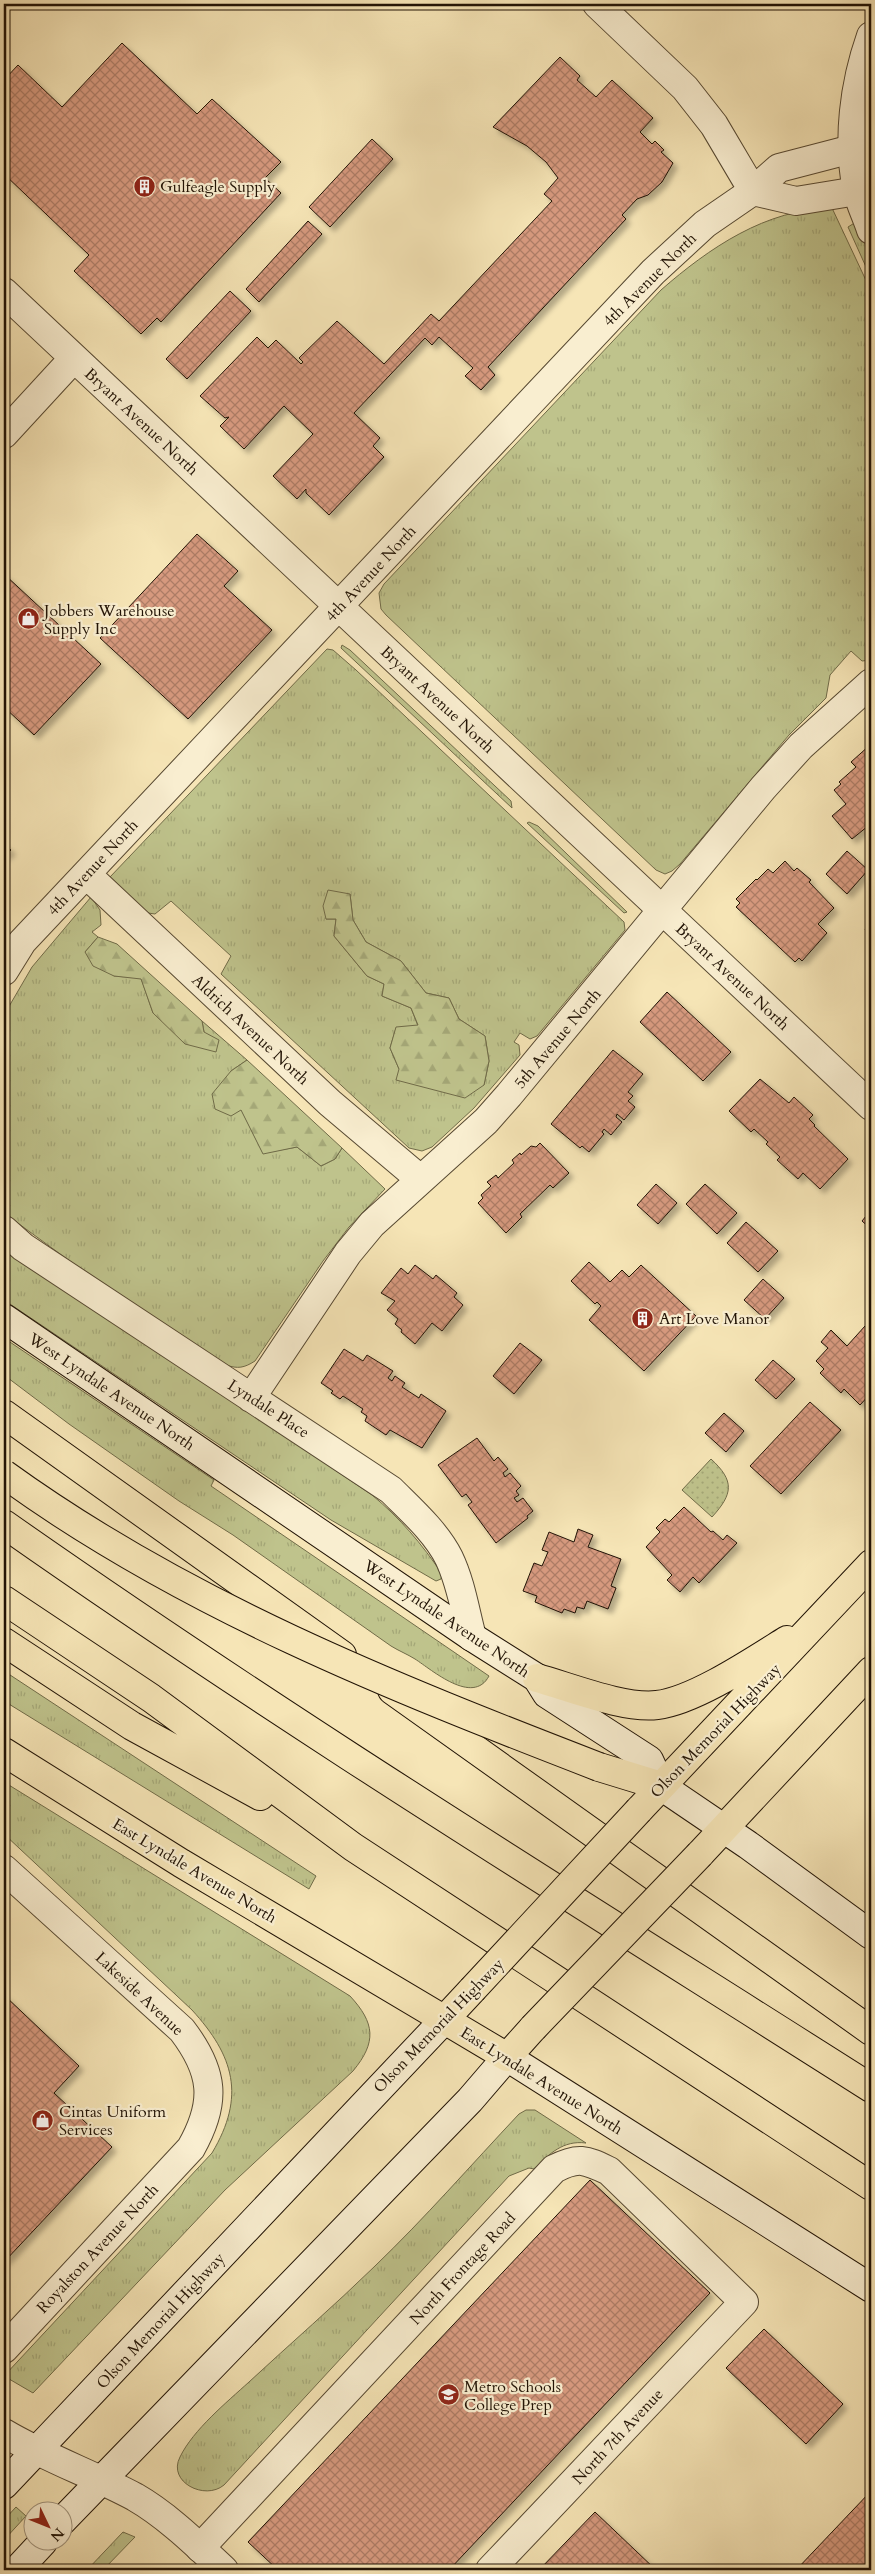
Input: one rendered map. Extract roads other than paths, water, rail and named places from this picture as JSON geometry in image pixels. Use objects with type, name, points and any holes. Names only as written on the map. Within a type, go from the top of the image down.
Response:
[{"type":"main road","points":[[4,1414],[871,2031]]},
{"type":"main road","points":[[4,1474],[136,1558],[267,1630],[401,1690],[599,1767],[661,1786]]},
{"type":"main road","points":[[4,1524],[144,1620],[374,1771],[871,2088]]},
{"type":"main road","name":"Olson Memorial Highway","points":[[445,2019],[661,1786],[871,1564]]},
{"type":"main road","points":[[4,1600],[151,1698],[353,1848],[871,2186]]},
{"type":"main road","points":[[538,1678],[610,1699],[657,1705],[675,1701],[724,1678],[818,1621]]},
{"type":"main road","points":[[4,1642],[132,1726],[353,1848]]},
{"type":"main road","points":[[507,2057],[871,1671]]},
{"type":"main road","name":"East Lyndale Avenue North","points":[[4,1752],[181,1863],[507,2057]]},
{"type":"street","points":[[597,4],[685,88],[714,125],[753,192],[796,201],[858,191]]},
{"type":"street","points":[[871,36],[857,91],[852,149],[858,191],[871,230]]},
{"type":"street","name":"4th Avenue North","points":[[4,971],[22,942],[653,272],[705,224],[753,192],[779,168],[852,149]]},
{"type":"street","name":"Bryant Avenue North","points":[[4,292],[871,1106]]},
{"type":"street","points":[[4,434],[74,358]]},
{"type":"street","name":"5th Avenue North","points":[[251,1398],[348,1253],[372,1224],[486,1121],[663,911],[763,788],[801,746],[871,683]]},
{"type":"street","name":"Aldrich Avenue North","points":[[86,874],[330,1103],[420,1179]]},
{"type":"street","name":"Lyndale Place","points":[[4,1230],[23,1247],[251,1398],[337,1452],[391,1490],[418,1517],[449,1557],[460,1584],[472,1637]]},
{"type":"street","name":"West Lyndale Avenue North","points":[[4,1318],[472,1637],[538,1678],[547,1694],[649,1760],[661,1786]]},
{"type":"street","points":[[661,1786],[871,1935]]},
{"type":"street","name":"Lakeside Avenue","points":[[4,1869],[182,2030],[198,2051],[207,2074],[210,2099],[203,2126],[191,2148]]},
{"type":"street","name":"Olson Memorial Highway","points":[[4,2485],[445,2019]]},
{"type":"street","points":[[72,2510],[470,2100],[507,2057]]},
{"type":"street","name":"East Lyndale Avenue North","points":[[507,2057],[871,2288]]},
{"type":"street","name":"Royalston Avenue North","points":[[4,2349],[191,2148]]},
{"type":"street","name":"North Frontage Road","points":[[200,2548],[554,2169],[568,2162],[586,2160],[609,2171],[744,2302]]},
{"type":"street","name":"North 7th Avenue","points":[[490,2570],[744,2302]]},
{"type":"street","points":[[4,2433],[36,2452],[136,2498],[200,2548],[224,2570]]},
{"type":"street","points":[[17,2570],[34,2552]]},
{"type":"place","name":"Gulfeagle Supply","points":[[144,186]]},
{"type":"place","name":"Jobbers Warehouse Supply Inc","points":[[28,619]]},
{"type":"place","name":"Art Love Manor","points":[[643,1318]]},
{"type":"place","name":"Cintas Uniform Services","points":[[43,2120]]},
{"type":"place","name":"Metro Schools College Prep","points":[[448,2395]]}]
